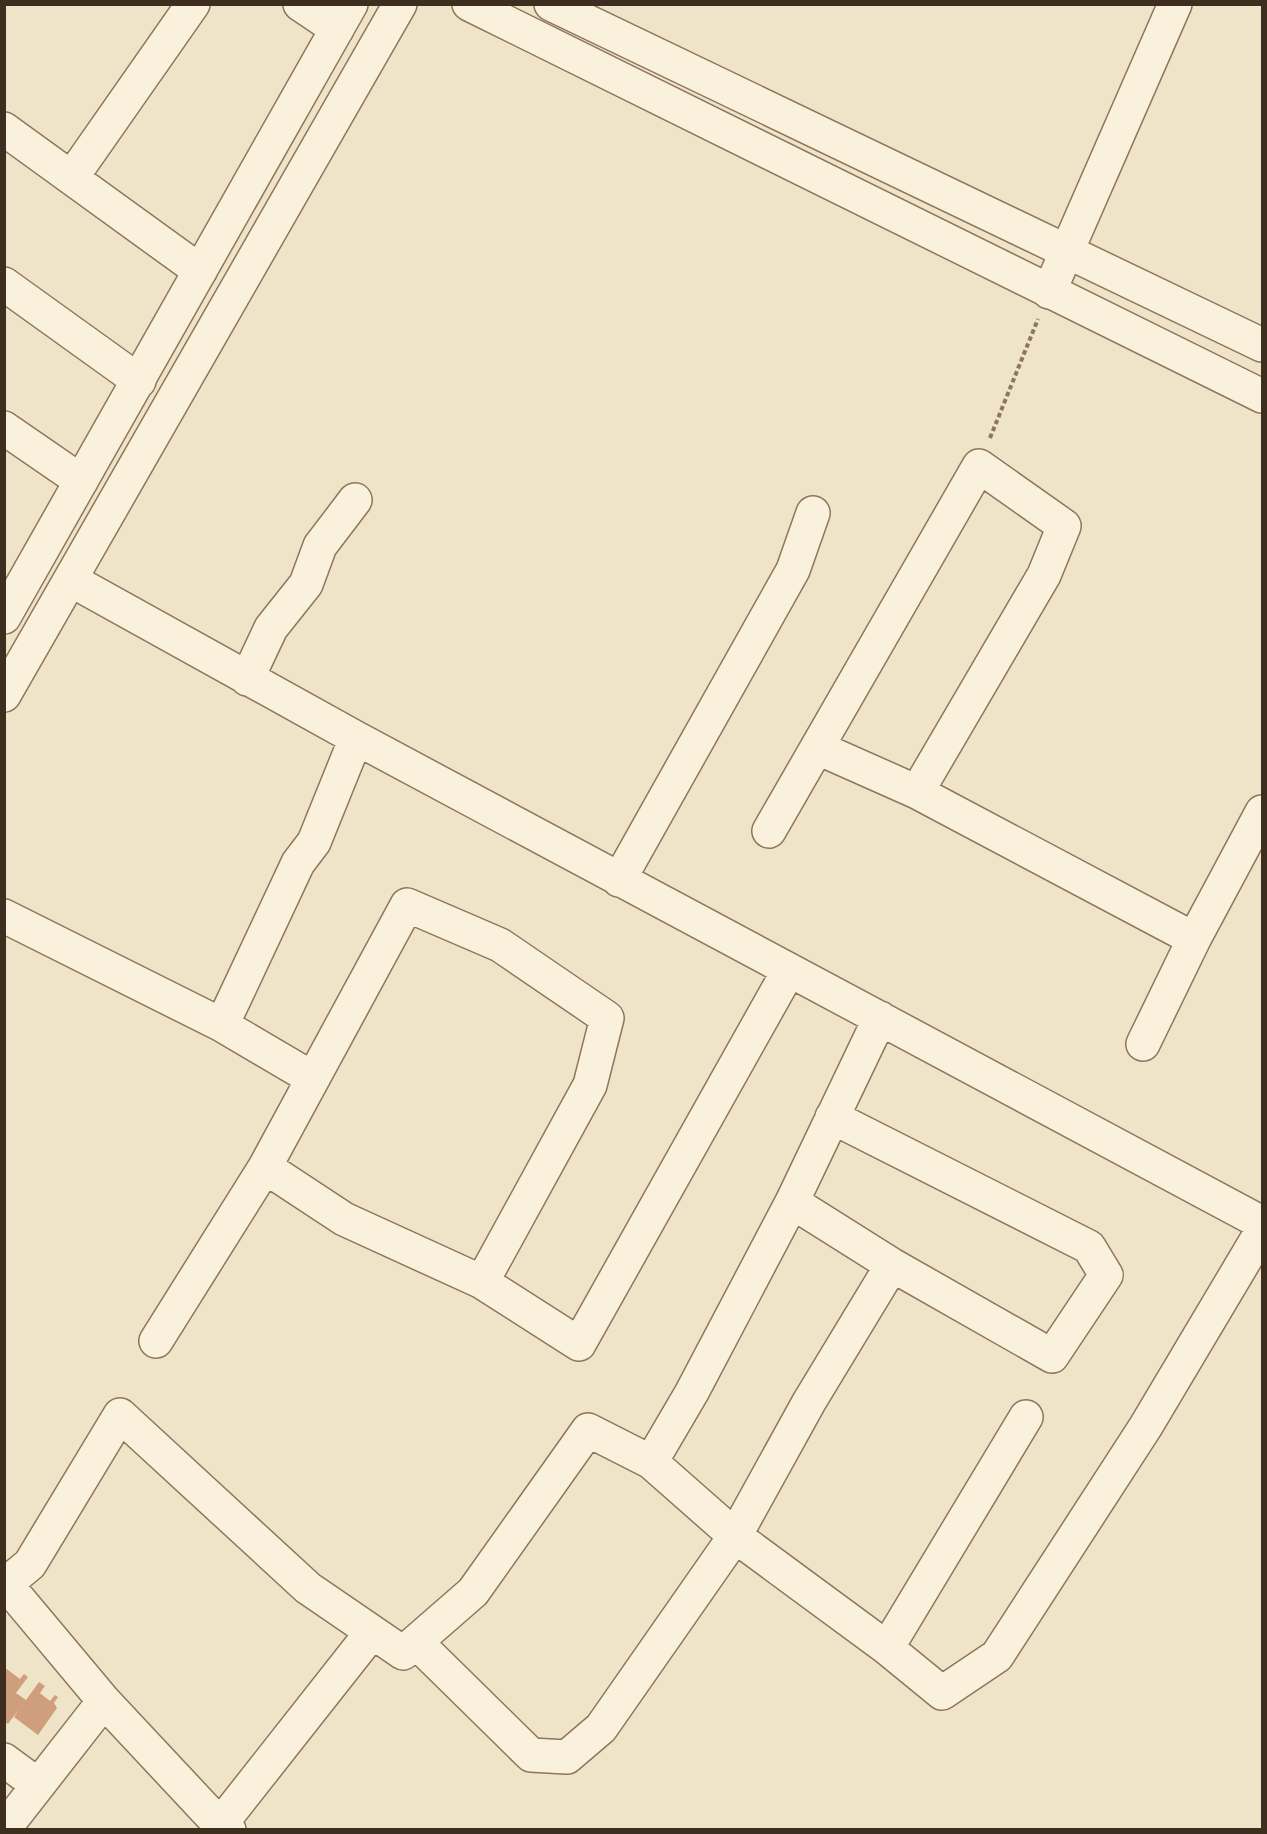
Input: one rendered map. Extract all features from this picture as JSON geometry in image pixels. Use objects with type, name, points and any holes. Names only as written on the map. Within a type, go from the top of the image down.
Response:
[{"type":"street","points":[[72,177],[193,4]]},
{"type":"street","points":[[4,617],[344,17],[300,4]]},
{"type":"street","points":[[4,695],[400,4]]},
{"type":"street","points":[[469,4],[1263,396]]},
{"type":"street","points":[[551,4],[1263,345]]},
{"type":"street","points":[[1049,292],[1175,4]]},
{"type":"street","points":[[4,129],[200,271]]},
{"type":"street","points":[[4,284],[139,381]]},
{"type":"street","points":[[7,434],[81,481]]},
{"type":"street","points":[[770,831],[979,466],[1064,526],[1044,575],[917,792]]},
{"type":"street","points":[[247,679],[271,628],[306,584],[320,546],[355,500]]},
{"type":"street","points":[[618,880],[793,570],[813,513]]},
{"type":"street","points":[[70,580],[247,679],[618,880],[1263,1223]]},
{"type":"street","points":[[222,1025],[298,863],[314,842],[356,738]]},
{"type":"street","points":[[818,748],[917,792],[1194,939]]},
{"type":"street","points":[[1143,1044],[1194,939],[1263,812]]},
{"type":"street","points":[[156,1341],[265,1167],[407,904],[500,945],[607,1018],[590,1085],[482,1282]]},
{"type":"street","points":[[4,916],[222,1025],[312,1078]]},
{"type":"street","points":[[265,1167],[344,1219],[482,1282],[579,1344],[789,970]]},
{"type":"street","points":[[651,1462],[692,1392],[792,1202],[880,1018]]},
{"type":"street","points":[[792,1202],[892,1265],[1052,1356],[1106,1275],[1089,1247],[832,1117]]},
{"type":"street","points":[[372,1632],[222,1828],[104,1701],[5,1584],[30,1564],[120,1414],[308,1588],[403,1653],[473,1592],[588,1431],[651,1462],[735,1536],[887,1648],[942,1693],[997,1656],[1146,1426],[1263,1231]]},
{"type":"street","points":[[416,1642],[531,1755],[567,1757],[601,1728],[735,1536],[809,1402],[892,1265]]},
{"type":"street","points":[[887,1648],[1026,1417]]},
{"type":"street","points":[[4,1828],[104,1701]]},
{"type":"street","points":[[4,1760],[38,1785]]},
{"type":"path","points":[[979,466],[1049,292]]},
{"type":"building","points":[[4,1667],[20,1679],[24,1674],[28,1677],[16,1693],[26,1700],[39,1682],[45,1686],[40,1693],[50,1701],[55,1695],[58,1697],[54,1703],[57,1708],[38,1735],[14,1717],[19,1709],[8,1724],[4,1722]]}]
